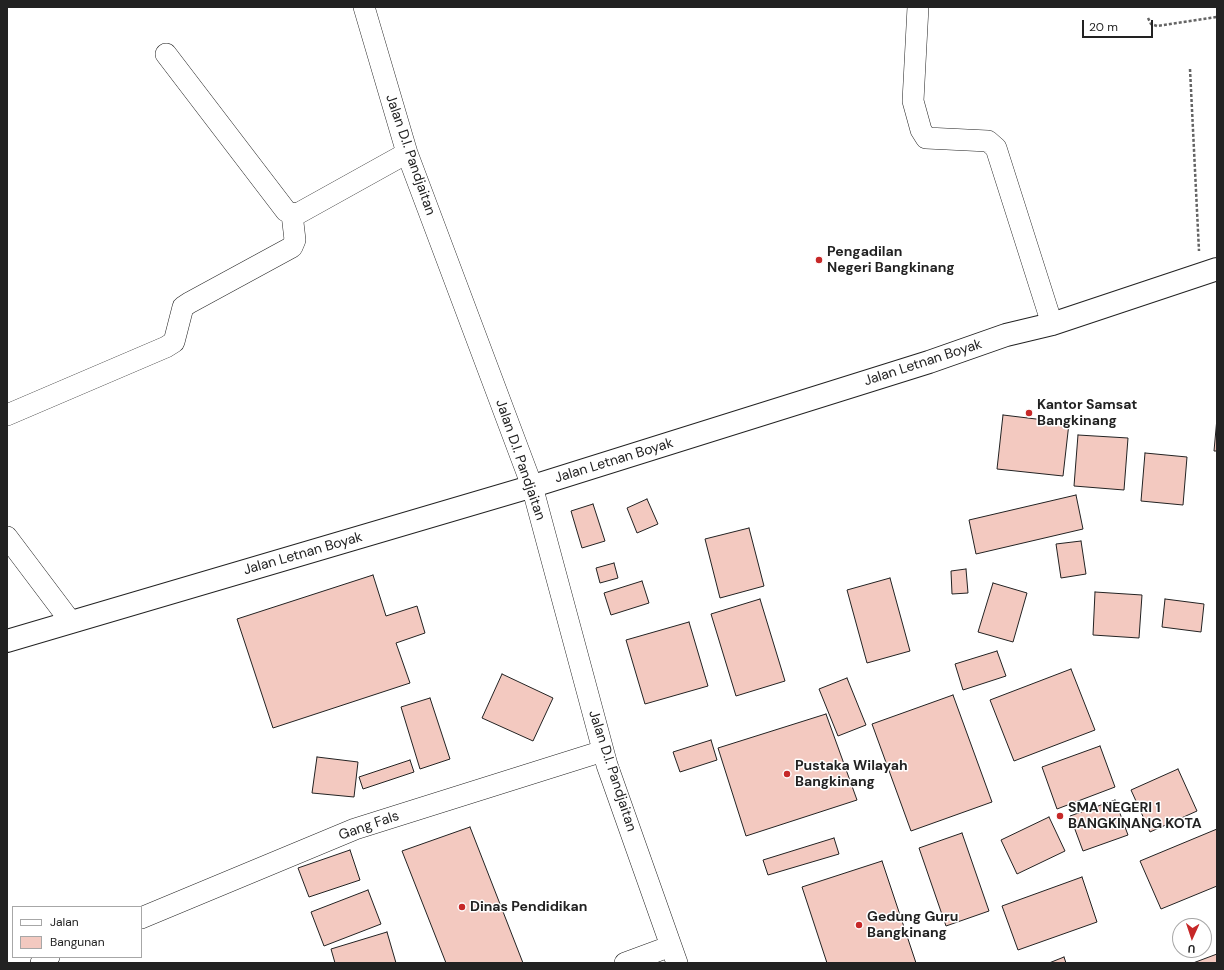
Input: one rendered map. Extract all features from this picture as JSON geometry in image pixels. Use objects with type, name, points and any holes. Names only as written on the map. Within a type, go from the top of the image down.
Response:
[{"type":"street","name":"Jalan D.I. Pandjaitan","points":[[364,7],[407,153],[532,486],[607,766],[674,954]]},
{"type":"street","points":[[918,7],[913,101],[921,130],[926,138],[988,141],[996,148],[1052,324]]},
{"type":"street","points":[[166,54],[286,211],[292,214],[299,213],[407,153]]},
{"type":"street","points":[[7,415],[166,348],[174,342],[183,307],[189,302],[292,247],[295,240],[292,214]]},
{"type":"street","name":"Jalan Letnan Boyak","points":[[7,641],[532,486],[929,362],[1006,335],[1052,324],[1208,272]]},
{"type":"street","points":[[7,538],[71,622]]},
{"type":"street","name":"Gang Fals","points":[[142,918],[355,829],[603,751]]},
{"type":"street","points":[[625,963],[674,954]]},
{"type":"path","points":[[1148,18],[1152,24],[1157,26],[1217,17]]},
{"type":"path","points":[[1190,69],[1208,272]]},
{"type":"building","points":[[1003,415],[1069,423],[1063,476],[997,469]]},
{"type":"building","points":[[1217,418],[1217,451],[1214,451]]},
{"type":"building","points":[[1078,435],[1128,438],[1124,490],[1074,486]]},
{"type":"building","points":[[1145,453],[1187,457],[1183,505],[1141,501]]},
{"type":"building","points":[[1076,495],[1083,529],[976,554],[969,520]]},
{"type":"building","points":[[647,499],[658,524],[637,533],[627,508]]},
{"type":"building","points":[[593,504],[605,541],[582,548],[571,511]]},
{"type":"building","points":[[749,528],[764,586],[720,598],[705,539]]},
{"type":"building","points":[[1081,541],[1086,574],[1061,578],[1056,544]]},
{"type":"building","points":[[614,563],[618,578],[600,583],[596,568]]},
{"type":"building","points":[[966,569],[968,593],[952,594],[951,571]]},
{"type":"building","points":[[373,575],[386,616],[417,606],[425,633],[396,643],[410,683],[273,728],[237,619]]},
{"type":"building","points":[[890,578],[910,651],[867,663],[847,590]]},
{"type":"building","points":[[642,581],[649,603],[611,615],[604,593]]},
{"type":"building","points":[[993,583],[1027,593],[1013,642],[978,632]]},
{"type":"building","points":[[1095,592],[1142,595],[1139,638],[1093,635]]},
{"type":"building","points":[[760,599],[785,681],[736,696],[711,614]]},
{"type":"building","points":[[1165,599],[1204,604],[1201,632],[1162,627]]},
{"type":"building","points":[[689,622],[708,686],[645,704],[626,640]]},
{"type":"building","points":[[997,651],[1006,676],[963,690],[955,664]]},
{"type":"building","points":[[1071,669],[1095,730],[1014,761],[990,700]]},
{"type":"building","points":[[502,674],[553,698],[533,741],[482,718]]},
{"type":"building","points":[[847,678],[866,725],[838,736],[819,689]]},
{"type":"building","points":[[953,695],[992,802],[911,831],[872,724]]},
{"type":"building","points":[[430,698],[450,759],[420,769],[401,707]]},
{"type":"building","name":"Pustaka Wilayah Bangkinang","points":[[826,714],[857,800],[746,836],[718,748]]},
{"type":"building","points":[[711,740],[717,760],[680,772],[673,752]]},
{"type":"building","points":[[1100,746],[1115,787],[1057,809],[1042,767]]},
{"type":"building","points":[[317,757],[358,762],[354,797],[312,793]]},
{"type":"building","points":[[410,760],[414,772],[363,789],[359,777]]},
{"type":"building","points":[[1178,769],[1197,811],[1150,832],[1131,790]]},
{"type":"building","points":[[1115,800],[1128,835],[1083,851],[1070,816]]},
{"type":"building","points":[[1049,817],[1065,851],[1017,874],[1001,840]]},
{"type":"building","name":"Dinas Pendidikan","points":[[470,827],[523,963],[446,963],[402,851]]},
{"type":"building","points":[[1217,829],[1217,886],[1161,909],[1140,861]]},
{"type":"building","points":[[962,833],[989,911],[946,926],[919,848]]},
{"type":"building","points":[[834,838],[839,854],[768,875],[763,860]]},
{"type":"building","points":[[350,850],[360,880],[309,897],[298,868]]},
{"type":"building","name":"Gedung Guru Bangkinang","points":[[882,861],[916,963],[827,963],[802,887]]},
{"type":"building","points":[[1082,877],[1097,922],[1018,950],[1002,906]]},
{"type":"building","points":[[368,890],[381,924],[324,946],[311,912]]},
{"type":"building","points":[[387,932],[396,963],[335,963],[331,949]]},
{"type":"building","points":[[1217,954],[1217,963],[1193,963],[1206,958],[1212,958],[1212,956]]},
{"type":"building","points":[[1064,957],[1066,963],[1049,963]]},
{"type":"place","name":"Pengadilan Negeri Bangkinang","points":[[819,260]]},
{"type":"place","name":"Kantor Samsat Bangkinang","points":[[1029,413]]},
{"type":"place","name":"Pustaka Wilayah Bangkinang","points":[[787,774]]},
{"type":"place","name":"SMA NEGERI 1 BANGKINANG KOTA","points":[[1060,816]]},
{"type":"place","name":"Dinas Pendidikan","points":[[462,907]]},
{"type":"place","name":"Gedung Guru Bangkinang","points":[[859,925]]}]
